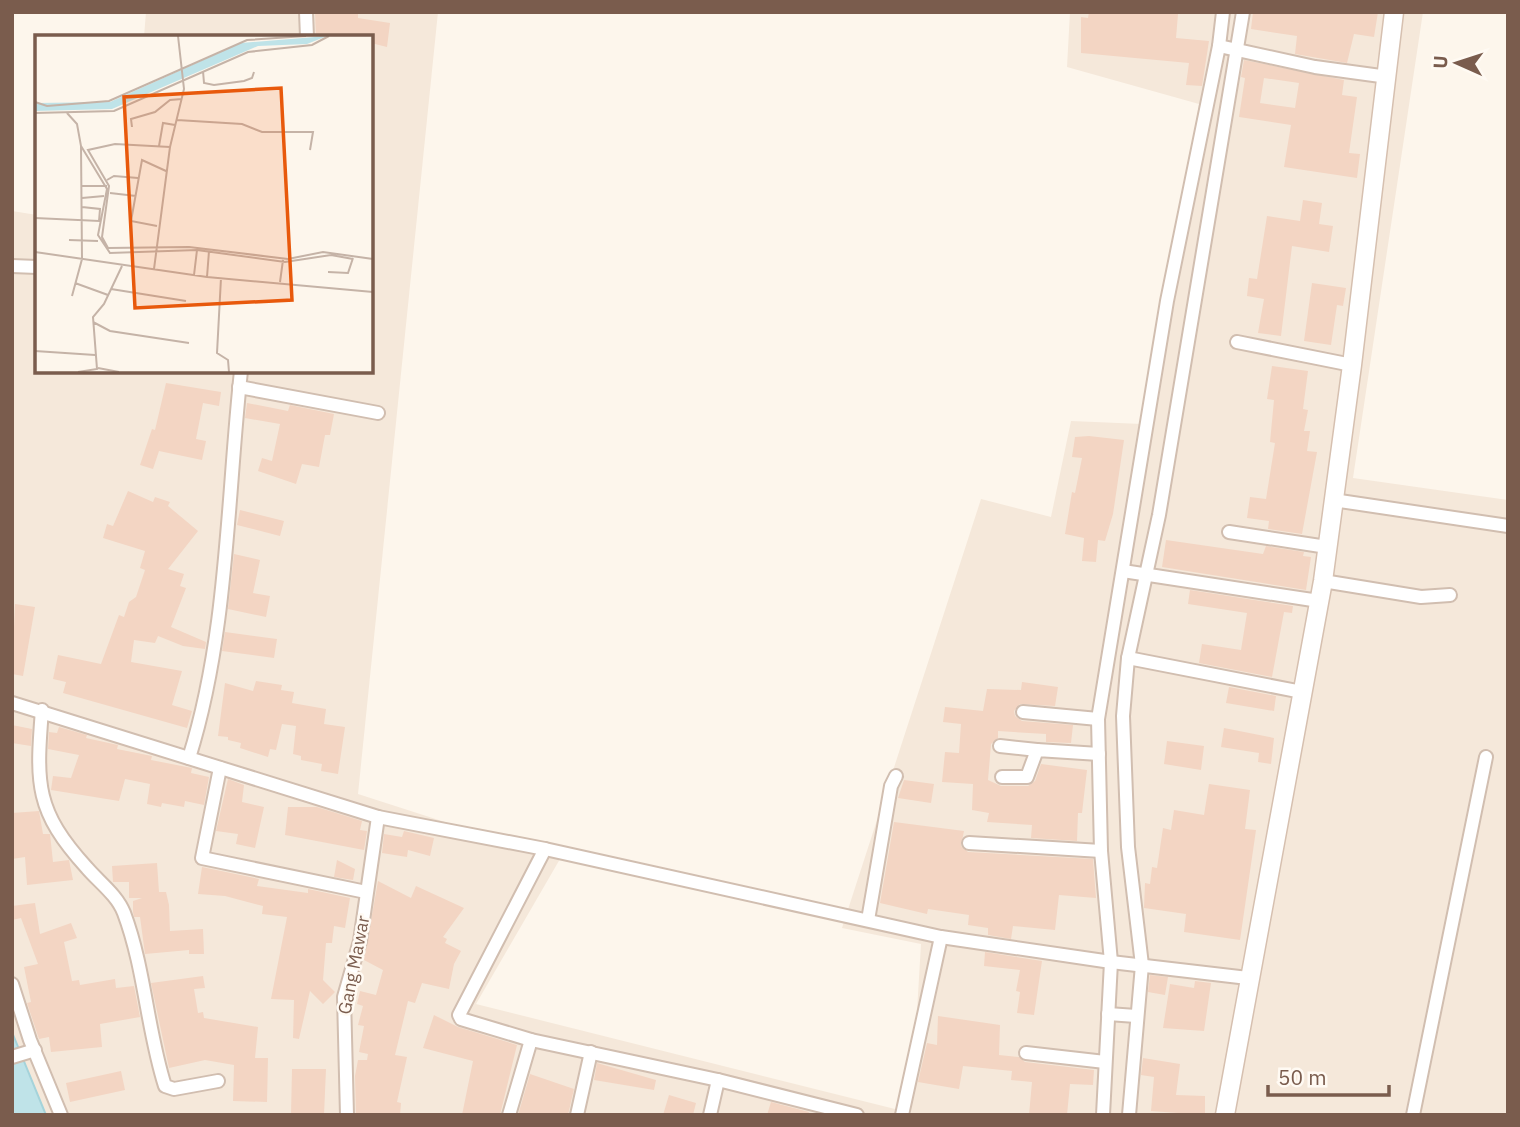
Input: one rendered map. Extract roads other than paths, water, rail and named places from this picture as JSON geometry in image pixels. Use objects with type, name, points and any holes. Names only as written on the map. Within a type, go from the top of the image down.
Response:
[{"type":"street","points":[[306,12],[307,35]]},
{"type":"street","points":[[1103,1115],[1105,1062],[1116,963],[1101,850],[1098,719],[1135,572],[1229,48],[1223,12]]},
{"type":"street","points":[[1129,1115],[1139,965],[1128,847],[1123,716],[1128,658],[1121,635],[1135,572],[1167,301],[1229,48],[1243,12]]},
{"type":"street","points":[[1225,1115],[1319,601],[1352,365],[1394,12]]},
{"type":"street","points":[[1229,48],[1315,67],[1388,77]]},
{"type":"street","points":[[12,266],[35,267]]},
{"type":"street","points":[[1237,342],[1352,365]]},
{"type":"street","points":[[189,758],[199,724],[217,624],[241,373]]},
{"type":"street","points":[[239,387],[378,413]]},
{"type":"street","points":[[1333,500],[1508,526]]},
{"type":"street","points":[[1229,532],[1327,547]]},
{"type":"street","points":[[1135,572],[1319,601]]},
{"type":"street","points":[[1322,581],[1421,597],[1450,595]]},
{"type":"street","points":[[1128,658],[1303,692]]},
{"type":"street","points":[[12,703],[42,710],[378,817],[545,849],[941,937],[1116,963],[1248,978]]},
{"type":"street","points":[[42,710],[37,764],[41,797],[62,841],[123,910],[146,996],[165,1086],[174,1089],[218,1081]]},
{"type":"street","points":[[1023,712],[1098,719]]},
{"type":"street","points":[[1000,746],[1099,754]]},
{"type":"street","points":[[1002,777],[1027,777],[1037,750]]},
{"type":"street","points":[[1413,1115],[1486,758]]},
{"type":"street","points":[[220,768],[201,855],[204,859],[366,892]]},
{"type":"street","points":[[868,920],[891,786],[896,776]]},
{"type":"street","name":"Gang Mawar","points":[[347,1115],[344,997],[359,941],[378,817]]},
{"type":"street","points":[[969,843],[1101,850]]},
{"type":"street","points":[[545,849],[459,1015],[463,1021],[531,1040],[718,1080],[858,1115]]},
{"type":"street","points":[[902,1115],[941,937]]},
{"type":"street","points":[[12,984],[31,1051],[61,1115]]},
{"type":"street","points":[[1112,1015],[1134,1016]]},
{"type":"street","points":[[509,1115],[531,1040]]},
{"type":"street","points":[[12,1057],[31,1051]]},
{"type":"street","points":[[577,1115],[591,1052]]},
{"type":"street","points":[[1026,1053],[1105,1062]]},
{"type":"street","points":[[710,1115],[718,1080]]},
{"type":"water","points":[[12,1032],[14,1037],[46,1115],[12,1115]]}]
